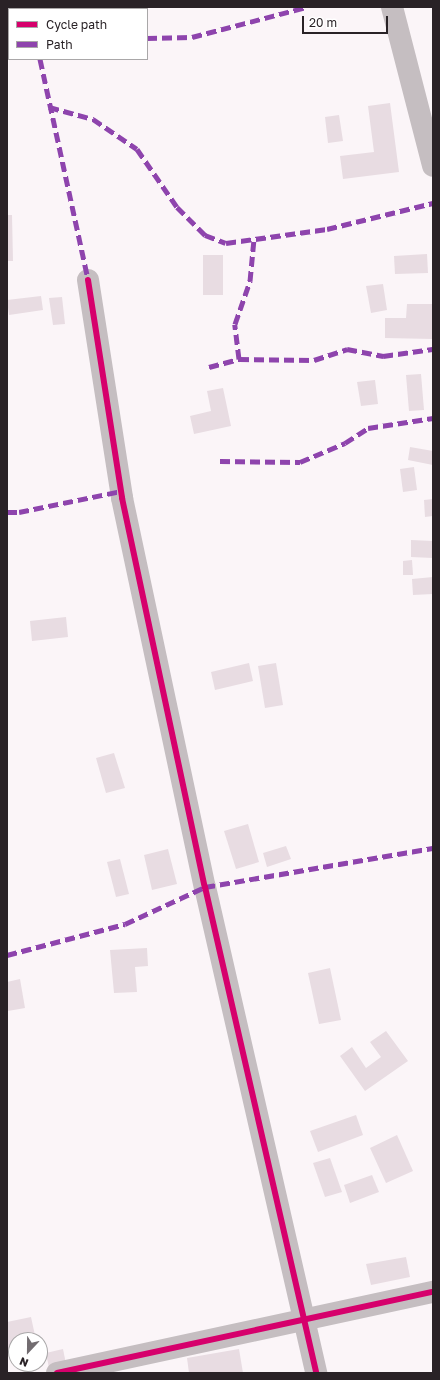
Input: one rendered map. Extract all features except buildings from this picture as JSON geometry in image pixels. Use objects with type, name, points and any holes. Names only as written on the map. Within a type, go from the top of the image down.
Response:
[{"type":"street","points":[[392,7],[433,166]]},
{"type":"street","points":[[88,280],[122,498],[204,887],[316,1373]]},
{"type":"street","points":[[57,1373],[433,1292]]},
{"type":"marked path","points":[[148,38],[192,37],[306,7]]},
{"type":"marked path","points":[[40,60],[88,280]]},
{"type":"marked path","points":[[49,107],[93,119],[137,149],[177,207],[205,235],[226,243],[327,229],[433,203]]},
{"type":"marked path","points":[[239,359],[235,324],[250,281],[254,239]]},
{"type":"marked path","points":[[209,367],[239,359],[314,360],[347,349],[383,356],[433,349]]},
{"type":"marked path","points":[[220,461],[300,462],[345,443],[368,428],[433,418]]},
{"type":"marked path","points":[[7,512],[19,512],[121,491]]},
{"type":"marked path","points":[[7,955],[125,924],[205,887],[433,848]]},
{"type":"cycle path","points":[[88,280],[122,498],[205,887],[316,1373]]},
{"type":"cycle path","points":[[57,1373],[433,1292]]}]
